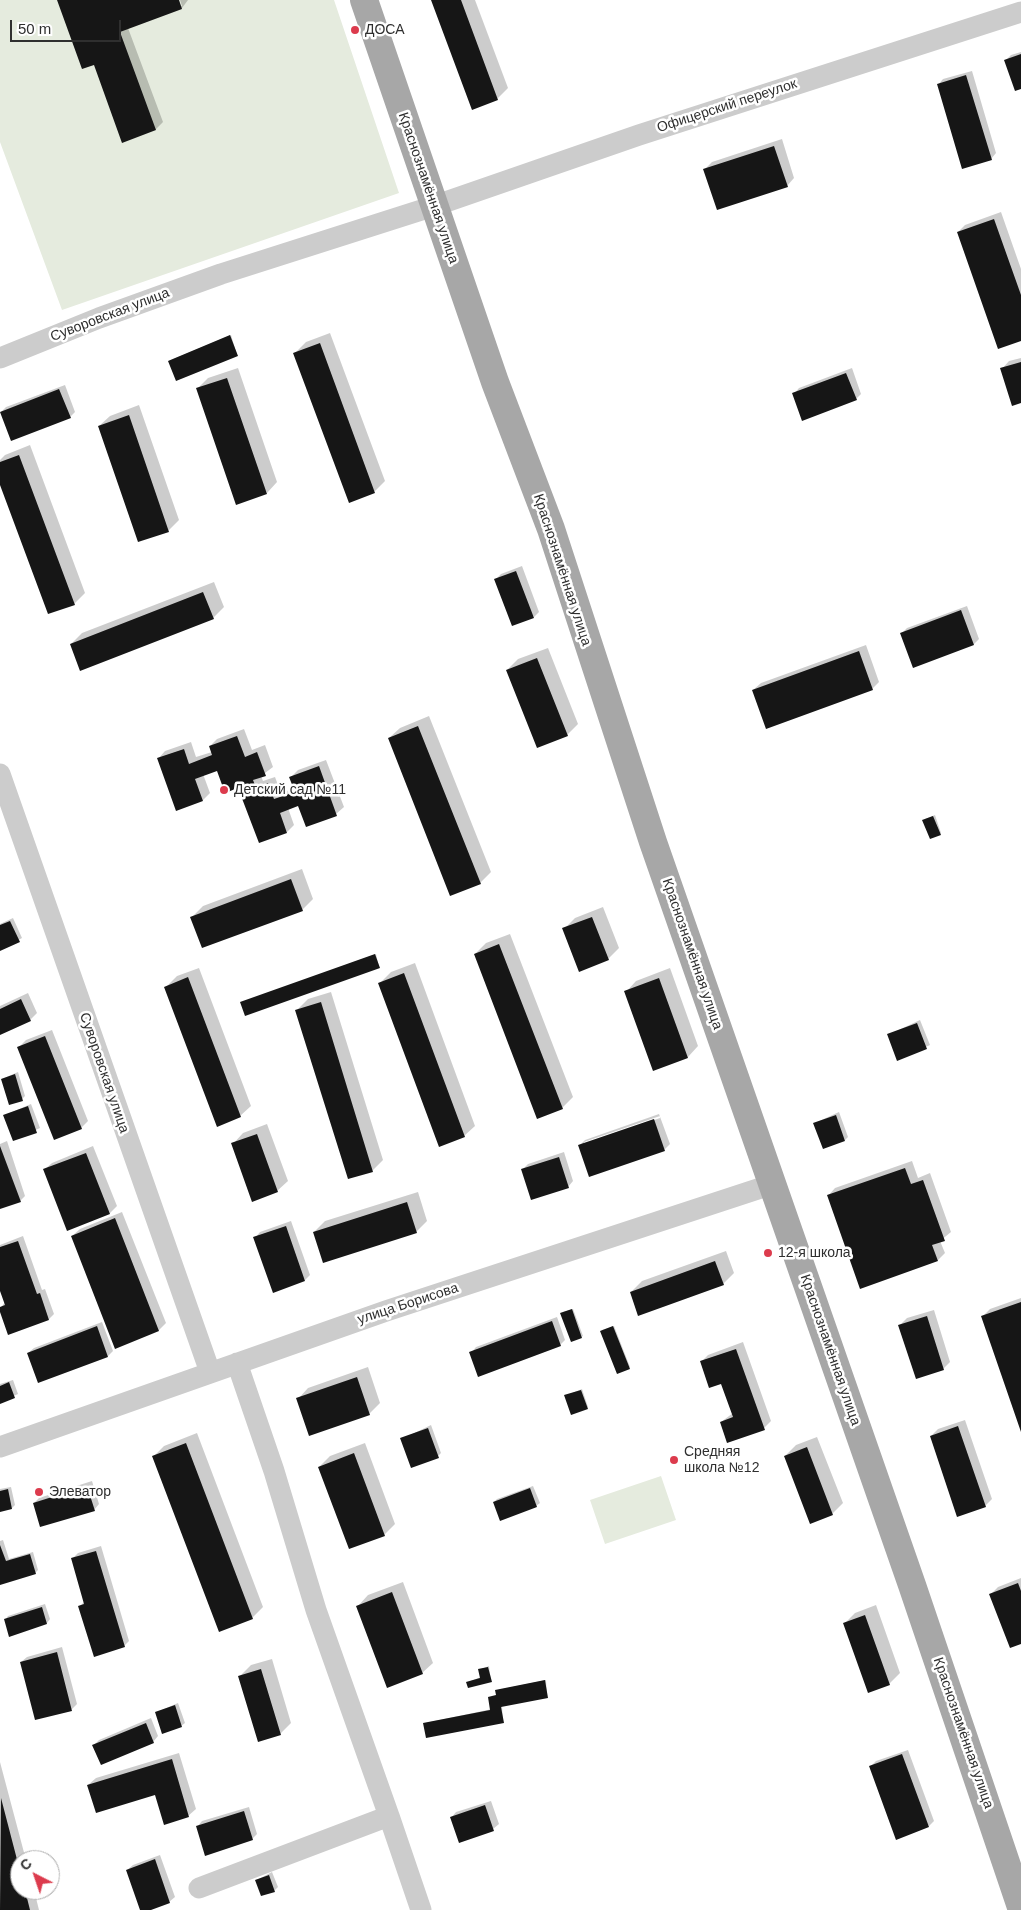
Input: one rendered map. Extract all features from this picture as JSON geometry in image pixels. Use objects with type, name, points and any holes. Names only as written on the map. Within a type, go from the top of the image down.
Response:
[{"type":"main road","name":"Краснознамённая улица","points":[[364,0],[495,382],[550,529],[652,842],[773,1184],[835,1368],[916,1594],[1021,1907]]},
{"type":"street","name":"Офицерский переулок","points":[[221,274],[434,206],[648,132],[1021,12]]},
{"type":"street","name":"Суворовская улица","points":[[0,358],[99,318],[221,274]]},
{"type":"street","name":"Суворовская улица","points":[[0,774],[210,1372]]},
{"type":"street","name":"улица Борисова","points":[[0,1447],[386,1311],[773,1184]]},
{"type":"street","points":[[237,1363],[274,1471],[316,1610],[421,1910]]},
{"type":"street","points":[[199,1888],[389,1816]]},
{"type":"shaded area","points":[[0,0],[334,0],[399,193],[62,310],[0,142]]},
{"type":"shaded area","points":[[661,1476],[676,1520],[605,1544],[590,1500]]},
{"type":"building","points":[[57,0],[179,0],[182,9],[120,32],[156,130],[122,143],[94,65],[82,69]]},
{"type":"building","points":[[431,0],[461,0],[498,100],[472,110]]},
{"type":"building","points":[[1021,54],[1021,89],[1015,91],[1004,60]]},
{"type":"building","points":[[966,75],[992,160],[962,169],[937,84]]},
{"type":"building","points":[[774,146],[788,187],[717,210],[703,169]]},
{"type":"building","points":[[994,219],[1021,295],[1021,341],[998,349],[957,232]]},
{"type":"building","points":[[230,335],[238,356],[176,381],[168,361]]},
{"type":"building","points":[[320,343],[375,493],[349,503],[293,353]]},
{"type":"building","points":[[1021,362],[1021,403],[1012,406],[1000,368]]},
{"type":"building","points":[[846,373],[857,400],[802,421],[792,393]]},
{"type":"building","points":[[227,378],[267,494],[236,505],[196,388]]},
{"type":"building","points":[[59,389],[71,418],[11,441],[0,412]]},
{"type":"building","points":[[129,415],[169,532],[138,542],[98,426]]},
{"type":"building","points":[[19,455],[75,605],[48,614],[0,485],[0,462]]},
{"type":"building","points":[[516,571],[534,618],[512,626],[494,579]]},
{"type":"building","points":[[203,592],[214,619],[80,671],[70,644]]},
{"type":"building","points":[[961,610],[974,645],[913,668],[900,633]]},
{"type":"building","points":[[859,651],[873,690],[766,729],[752,690]]},
{"type":"building","points":[[537,658],[568,736],[537,748],[506,670]]},
{"type":"building","points":[[418,726],[481,884],[450,896],[388,738]]},
{"type":"building","points":[[237,736],[245,757],[257,752],[266,776],[253,780],[256,788],[268,783],[274,799],[295,792],[289,777],[319,766],[337,816],[306,827],[298,806],[280,813],[287,833],[259,843],[238,788],[225,793],[217,771],[195,779],[203,801],[176,811],[157,758],[184,749],[189,764],[212,755],[209,746]]},
{"type":"building","points":[[933,816],[941,835],[930,839],[922,820]]},
{"type":"building","points":[[291,879],[303,911],[202,948],[190,917]]},
{"type":"building","points":[[592,917],[609,960],[579,972],[562,928]]},
{"type":"building","points":[[10,921],[20,942],[0,951],[0,925]]},
{"type":"building","points":[[499,944],[563,1109],[537,1119],[474,954]]},
{"type":"building","points":[[375,954],[380,968],[245,1016],[240,1002]]},
{"type":"building","points":[[404,973],[465,1137],[439,1147],[378,983]]},
{"type":"building","points":[[188,977],[241,1117],[217,1127],[164,987]]},
{"type":"building","points":[[659,978],[688,1058],[653,1071],[624,991]]},
{"type":"building","points":[[21,999],[31,1021],[0,1035],[0,1009]]},
{"type":"building","points":[[321,1002],[373,1172],[348,1179],[295,1010]]},
{"type":"building","points":[[917,1023],[927,1049],[897,1061],[887,1034]]},
{"type":"building","points":[[45,1036],[82,1129],[54,1140],[17,1047]]},
{"type":"building","points":[[15,1074],[23,1101],[9,1105],[1,1079]]},
{"type":"building","points":[[28,1106],[37,1133],[13,1141],[3,1115]]},
{"type":"building","points":[[836,1115],[845,1141],[823,1149],[813,1123]]},
{"type":"building","points":[[654,1119],[665,1151],[589,1177],[578,1145]]},
{"type":"building","points":[[257,1134],[278,1192],[252,1202],[231,1143]]},
{"type":"building","points":[[0,1146],[21,1202],[0,1209]]},
{"type":"building","points":[[86,1153],[110,1214],[67,1231],[43,1169]]},
{"type":"building","points":[[559,1157],[569,1188],[531,1200],[521,1169]]},
{"type":"building","points":[[905,1168],[911,1184],[923,1180],[945,1241],[932,1245],[938,1261],[860,1289],[827,1195]]},
{"type":"building","points":[[407,1202],[417,1233],[323,1263],[313,1232]]},
{"type":"building","points":[[115,1218],[159,1331],[115,1349],[71,1236]]},
{"type":"building","points":[[286,1226],[305,1281],[273,1293],[253,1237]]},
{"type":"building","points":[[18,1241],[37,1294],[40,1293],[49,1320],[8,1335],[0,1312],[0,1307],[5,1305],[0,1291],[0,1247]]},
{"type":"building","points":[[715,1261],[724,1285],[638,1316],[630,1292]]},
{"type":"building","points":[[1021,1302],[1021,1432],[981,1316]]},
{"type":"building","points":[[572,1309],[582,1338],[571,1342],[560,1313]]},
{"type":"building","points":[[927,1316],[944,1370],[916,1379],[898,1325]]},
{"type":"building","points":[[552,1321],[561,1346],[478,1377],[469,1352]]},
{"type":"building","points":[[97,1326],[108,1357],[38,1383],[27,1353]]},
{"type":"building","points":[[613,1326],[630,1369],[617,1374],[600,1331]]},
{"type":"building","points":[[736,1349],[765,1430],[727,1443],[720,1422],[733,1417],[721,1384],[709,1388],[700,1361]]},
{"type":"building","points":[[357,1377],[370,1415],[309,1436],[296,1398]]},
{"type":"building","points":[[9,1382],[15,1398],[0,1404],[0,1386]]},
{"type":"building","points":[[581,1390],[588,1409],[571,1415],[564,1395]]},
{"type":"building","points":[[958,1426],[986,1507],[957,1517],[930,1436]]},
{"type":"building","points":[[428,1428],[439,1458],[411,1468],[400,1438]]},
{"type":"building","points":[[186,1443],[253,1619],[219,1632],[152,1456]]},
{"type":"building","points":[[807,1447],[833,1515],[810,1524],[784,1456]]},
{"type":"building","points":[[354,1453],[385,1536],[349,1549],[318,1467]]},
{"type":"building","points":[[87,1486],[95,1511],[40,1527],[33,1503]]},
{"type":"building","points":[[530,1488],[537,1507],[500,1521],[493,1502]]},
{"type":"building","points":[[8,1489],[12,1509],[0,1512],[0,1491]]},
{"type":"building","points":[[0,1545],[6,1561],[30,1554],[36,1574],[0,1585]]},
{"type":"building","points":[[96,1551],[125,1647],[94,1657],[78,1606],[84,1604],[71,1558]]},
{"type":"building","points":[[1018,1583],[1021,1591],[1021,1644],[1010,1648],[989,1594]]},
{"type":"building","points":[[392,1592],[423,1674],[387,1688],[356,1606]]},
{"type":"building","points":[[42,1607],[47,1624],[9,1637],[4,1619]]},
{"type":"building","points":[[865,1615],[890,1685],[868,1693],[843,1623]]},
{"type":"building","points":[[57,1652],[72,1711],[35,1720],[20,1662]]},
{"type":"building","points":[[488,1667],[492,1682],[468,1688],[466,1682],[480,1678],[478,1669]]},
{"type":"building","points":[[261,1669],[281,1735],[258,1742],[238,1676]]},
{"type":"building","points":[[545,1680],[548,1698],[501,1707],[504,1723],[426,1738],[423,1723],[490,1710],[488,1697],[496,1695],[495,1690]]},
{"type":"building","points":[[175,1705],[182,1727],[162,1734],[155,1712]]},
{"type":"building","points":[[146,1723],[154,1743],[101,1765],[92,1745]]},
{"type":"building","points":[[902,1754],[929,1827],[896,1840],[869,1766]]},
{"type":"building","points":[[172,1759],[189,1817],[164,1825],[155,1795],[96,1813],[87,1785]]},
{"type":"building","points":[[1,1798],[15,1850],[10,1850],[10,1900],[28,1900],[30,1910],[0,1910]]},
{"type":"building","points":[[485,1805],[494,1831],[459,1843],[450,1817]]},
{"type":"building","points":[[244,1811],[253,1840],[205,1856],[196,1826]]},
{"type":"building","points":[[155,1859],[170,1903],[151,1910],[140,1910],[126,1870]]},
{"type":"building","points":[[269,1875],[275,1892],[261,1896],[255,1880]]},
{"type":"place","name":"ДОСА","points":[[355,30]]},
{"type":"place","name":"Детский сад №11","points":[[224,790]]},
{"type":"place","name":"12-я школа","points":[[768,1253]]},
{"type":"place","name":"Средняя школа №12","points":[[674,1460]]},
{"type":"place","name":"Элеватор","points":[[39,1492]]}]
